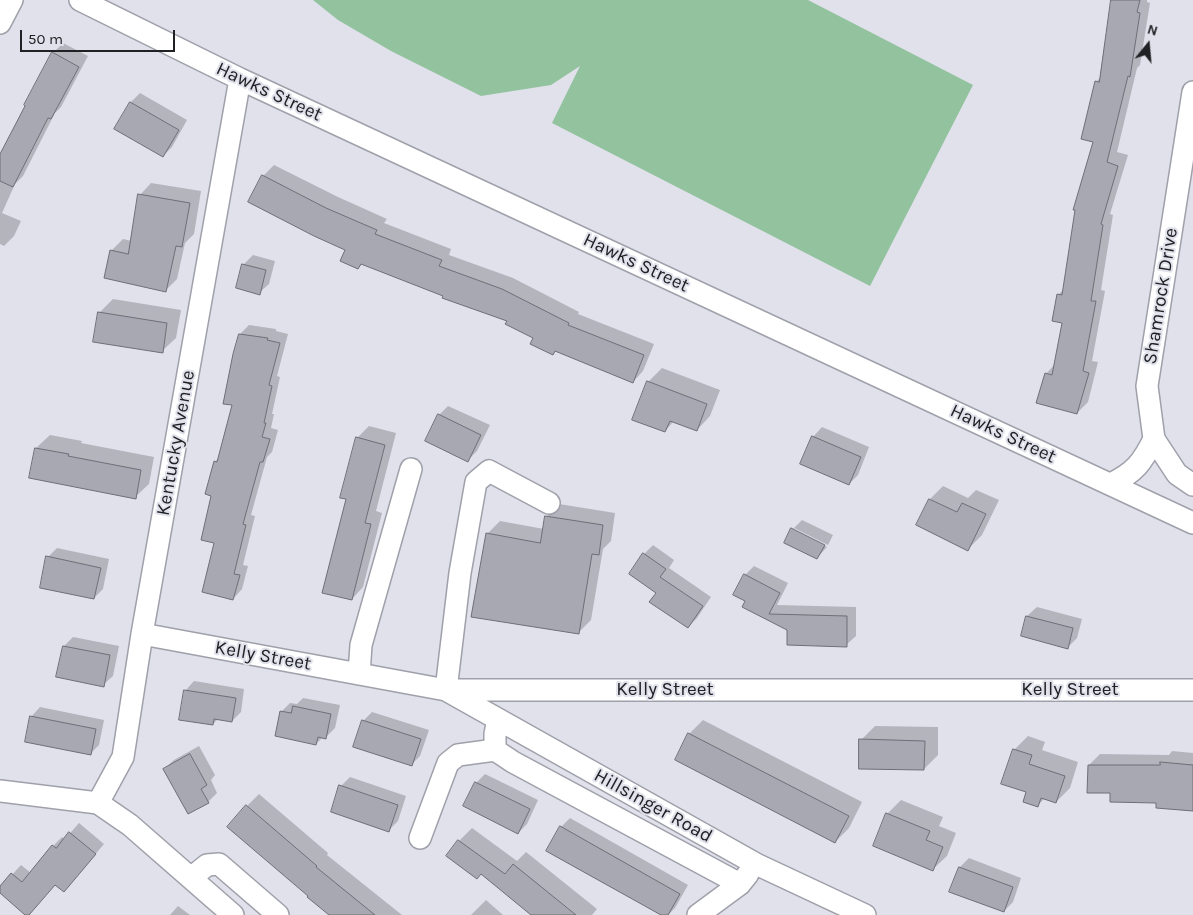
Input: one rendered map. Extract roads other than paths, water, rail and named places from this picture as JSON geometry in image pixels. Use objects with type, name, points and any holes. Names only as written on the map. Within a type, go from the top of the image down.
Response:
[{"type":"street","points":[[0,23],[12,0]]},
{"type":"street","name":"Hawks Street","points":[[80,0],[240,79],[1193,523]]},
{"type":"street","name":"Kentucky Avenue","points":[[98,803],[123,757],[142,634],[240,79]]},
{"type":"street","name":"Shamrock Drive","points":[[1193,92],[1147,386],[1154,439],[1177,474],[1193,485]]},
{"type":"street","points":[[1111,484],[1132,472],[1144,458],[1154,439]]},
{"type":"street","points":[[359,674],[361,646],[411,470]]},
{"type":"street","points":[[446,690],[460,573],[476,482],[489,471],[549,503]]},
{"type":"street","name":"Kelly Street","points":[[142,634],[446,690],[1193,690]]},
{"type":"street","name":"Hillsinger Road","points":[[446,690],[756,864],[865,915]]},
{"type":"street","points":[[495,750],[495,734],[498,719]]},
{"type":"street","points":[[420,838],[448,763],[458,755],[495,750],[513,762],[740,884]]},
{"type":"street","points":[[1,792],[98,803],[130,825],[233,915]]},
{"type":"street","points":[[191,878],[207,865],[219,864],[278,915]]},
{"type":"street","points":[[698,915],[740,884],[756,864]]}]
